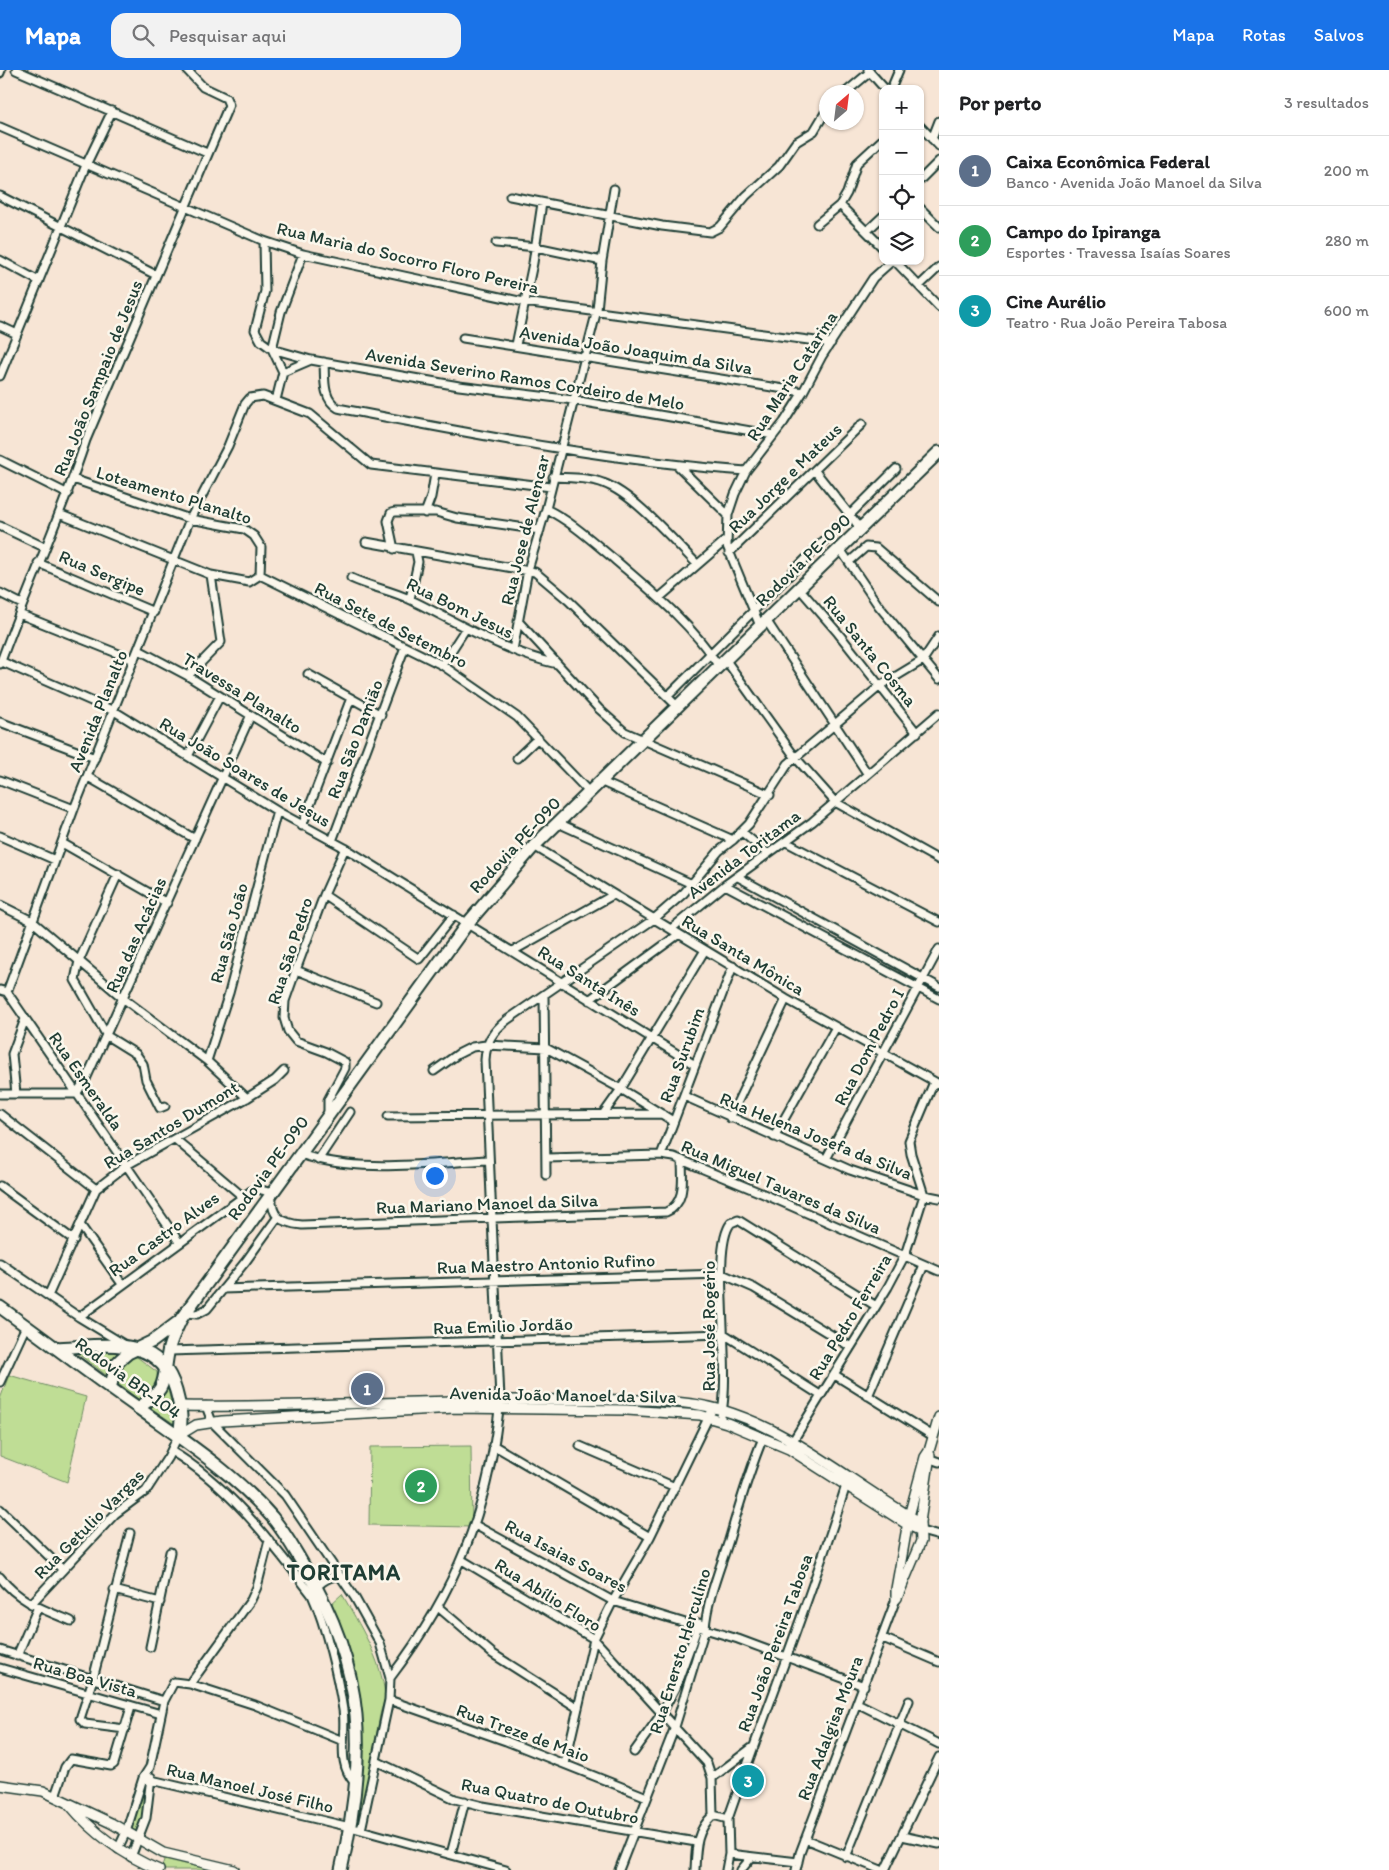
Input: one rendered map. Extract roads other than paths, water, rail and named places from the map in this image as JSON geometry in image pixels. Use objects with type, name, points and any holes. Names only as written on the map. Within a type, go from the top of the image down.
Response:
[{"type":"main road","name":"Rodovia PE-090","points":[[138,1408],[156,1394],[162,1385],[168,1368],[168,1351],[184,1316],[467,924],[534,846],[589,792],[602,782],[721,662],[939,452]]},
{"type":"main road","name":"Rodovia BR-104","points":[[0,1307],[178,1436],[227,1474],[272,1518],[289,1541],[314,1591],[328,1607],[342,1645],[353,1689],[358,1741],[356,1829],[346,1850],[342,1868]]},
{"type":"main road","name":"Rodovia PE-090","points":[[110,1388],[117,1363],[133,1348],[162,1336],[184,1316]]},
{"type":"main road","name":"Rodovia BR-104","points":[[56,1348],[133,1348],[154,1355],[168,1368],[180,1406],[182,1424],[178,1436]]},
{"type":"street","points":[[16,70],[206,153]]},
{"type":"street","name":"Rua João Sampaio de Jesus","points":[[0,662],[44,547],[68,494],[86,440],[206,153],[228,105],[226,98],[203,87],[186,70]]},
{"type":"street","points":[[893,85],[899,70]]},
{"type":"street","points":[[854,85],[869,71],[881,85]]},
{"type":"street","points":[[0,376],[86,166],[112,111]]},
{"type":"street","points":[[932,139],[939,121]]},
{"type":"street","points":[[510,196],[682,230],[706,232],[714,230],[729,217],[751,190],[779,166],[796,142],[814,131],[819,123]]},
{"type":"street","name":"Rua Maria do Socorro Floro Pereira","points":[[0,127],[86,166],[264,241],[303,254],[524,302],[598,310],[831,343]]},
{"type":"street","points":[[924,130],[939,146]]},
{"type":"street","points":[[818,224],[840,205],[847,192],[855,166],[879,143]]},
{"type":"street","points":[[924,176],[939,161]]},
{"type":"street","name":"Rua Jose de Alencar","points":[[513,650],[528,570],[546,509],[598,310],[602,261],[614,189]]},
{"type":"street","points":[[0,196],[156,275]]},
{"type":"street","points":[[516,345],[536,247],[542,203]]},
{"type":"street","points":[[840,205],[879,244]]},
{"type":"street","points":[[924,212],[939,227]]},
{"type":"street","points":[[867,231],[879,220]]},
{"type":"street","points":[[264,241],[265,290],[255,330],[261,341],[272,349],[283,372],[276,400],[310,414],[371,465],[551,488]]},
{"type":"street","points":[[496,243],[536,247],[602,261]]},
{"type":"street","points":[[272,349],[280,312],[303,254]]},
{"type":"street","points":[[0,260],[39,281]]},
{"type":"street","name":"Rua Maria Catarina","points":[[867,773],[835,724],[763,623],[753,612],[729,553],[726,540],[728,515],[746,471],[774,435],[803,392],[831,343],[873,278],[888,265]]},
{"type":"street","points":[[897,265],[939,307]]},
{"type":"street","points":[[919,286],[939,268]]},
{"type":"street","points":[[0,326],[17,334]]},
{"type":"street","name":"Avenida João Joaquim da Silva","points":[[464,338],[803,392]]},
{"type":"street","name":"Avenida Severino Ramos Cordeiro de Melo","points":[[272,349],[311,360],[459,386],[573,400],[774,435]]},
{"type":"street","points":[[283,372],[311,360]]},
{"type":"street","points":[[324,362],[325,386],[333,405],[473,435],[678,466],[746,471]]},
{"type":"street","name":"Avenida Planalto","points":[[3,991],[190,519],[228,446],[245,404],[250,398],[263,396],[276,400]]},
{"type":"street","name":"Rua Jorge e Mateus","points":[[729,553],[862,424]]},
{"type":"street","points":[[0,460],[68,494]]},
{"type":"street","points":[[678,466],[728,515]]},
{"type":"street","points":[[668,696],[896,469]]},
{"type":"street","points":[[815,471],[861,529]]},
{"type":"street","points":[[425,513],[431,497],[435,474]]},
{"type":"street","points":[[553,477],[590,479],[611,486],[634,503],[698,564]]},
{"type":"street","name":"Loteamento Planalto","points":[[73,479],[190,519],[244,529],[249,532],[261,547],[263,558],[260,575]]},
{"type":"street","points":[[546,509],[571,524],[659,598],[711,654],[721,662],[795,757],[834,802],[939,860]]},
{"type":"street","points":[[394,548],[388,521],[391,513],[436,512],[457,518],[540,530]]},
{"type":"street","points":[[59,514],[211,575],[249,582],[260,575]]},
{"type":"street","points":[[0,526],[44,547]]},
{"type":"street","points":[[659,598],[726,540]]},
{"type":"street","points":[[366,542],[528,570],[544,578],[677,706]]},
{"type":"street","points":[[849,562],[866,548],[876,548],[939,602]]},
{"type":"street","points":[[840,549],[878,605],[939,679]]},
{"type":"street","points":[[410,599],[418,562],[416,552]]},
{"type":"street","name":"Rua Sergipe","points":[[38,563],[154,612]]},
{"type":"street","points":[[188,676],[221,642],[211,575]]},
{"type":"street","name":"Rua Sete de Setembro","points":[[260,575],[442,665],[508,709],[589,792]]},
{"type":"street","name":"Rua Bom Jesus","points":[[351,578],[370,587],[396,593],[410,599],[513,650],[557,664]]},
{"type":"street","name":"Rua Santa Cosma","points":[[799,588],[917,733]]},
{"type":"street","points":[[0,593],[22,604]]},
{"type":"street","points":[[19,614],[134,660]]},
{"type":"street","points":[[518,621],[615,725],[642,741],[770,795]]},
{"type":"street","points":[[442,665],[466,628]]},
{"type":"street","points":[[923,660],[939,636]]},
{"type":"street","name":"Rua São Damião","points":[[332,842],[405,647]]},
{"type":"street","name":"Travessa Planalto","points":[[139,650],[188,676],[250,717],[328,763]]},
{"type":"street","name":"Avenida Toritama","points":[[486,1045],[489,1038],[507,1020],[561,981],[654,920],[692,884],[719,851],[742,832],[770,795],[781,774],[795,757],[880,686],[923,660]]},
{"type":"street","name":"Rua João Soares de Jesus","points":[[0,662],[114,711],[302,826],[345,848],[467,924]]},
{"type":"street","points":[[308,674],[381,714]]},
{"type":"street","points":[[188,756],[220,696]]},
{"type":"street","points":[[302,826],[328,763],[351,698]]},
{"type":"street","name":"Avenida Toritama","points":[[672,929],[738,876],[786,842],[939,714]]},
{"type":"street","name":"Rua das Acácias","points":[[76,1094],[86,1079],[107,1036],[250,717]]},
{"type":"street","points":[[0,722],[95,758]]},
{"type":"street","points":[[517,758],[538,738]]},
{"type":"street","points":[[88,777],[195,840]]},
{"type":"street","points":[[0,780],[74,809]]},
{"type":"street","points":[[602,782],[733,840]]},
{"type":"street","name":"Rua São João","points":[[207,1062],[226,1000],[277,811]]},
{"type":"street","points":[[558,823],[692,884]]},
{"type":"street","points":[[742,832],[768,854]]},
{"type":"street","points":[[0,836],[55,860]]},
{"type":"street","points":[[62,842],[168,903]]},
{"type":"street","points":[[786,842],[939,922]]},
{"type":"street","name":"Rua Santa Mônica","points":[[534,846],[786,998],[937,1083]]},
{"type":"street","name":"Rua São Pedro","points":[[328,1117],[328,1100],[346,1065],[342,1059],[296,1041],[291,1037],[284,1018],[284,1008],[324,895],[345,848]]},
{"type":"street","points":[[118,874],[79,961],[76,980],[107,1036],[136,1054],[144,1064],[150,1089],[160,1108],[165,1106]]},
{"type":"street","points":[[738,876],[939,987]]},
{"type":"street","points":[[725,886],[939,1000]]},
{"type":"street","points":[[324,895],[419,958],[454,915]]},
{"type":"street","points":[[512,951],[613,895]]},
{"type":"street","points":[[0,904],[32,921],[124,999],[207,1062],[247,1098]]},
{"type":"street","name":"Rua Santa Inês","points":[[467,924],[695,1065]]},
{"type":"street","points":[[589,1000],[679,934]]},
{"type":"street","points":[[851,952],[856,941]]},
{"type":"street","name":"Rua Dom Pedro I","points":[[826,1159],[939,949]]},
{"type":"street","points":[[604,1113],[621,1089],[705,950]]},
{"type":"street","name":"Rua Surubim","points":[[661,1154],[733,966]]},
{"type":"street","points":[[296,970],[376,1002]]},
{"type":"street","name":"Rua Esmeralda","points":[[3,991],[25,1019],[179,1242]]},
{"type":"street","points":[[544,995],[546,1175]]},
{"type":"street","points":[[730,1118],[786,998]]},
{"type":"street","points":[[16,1094],[12,1054],[25,1019]]},
{"type":"street","points":[[774,1137],[836,1027]]},
{"type":"street","points":[[390,1678],[438,1607],[462,1560],[476,1525],[493,1445],[499,1404],[498,1341],[491,1218],[486,1045]]},
{"type":"street","points":[[434,1071],[466,1049],[486,1045],[546,1048],[621,1089],[673,1121]]},
{"type":"street","name":"Rua Santos Dumont","points":[[48,1296],[96,1189],[126,1165],[247,1098],[275,1080],[284,1070]]},
{"type":"street","points":[[924,1195],[911,1154],[909,1141],[937,1083]]},
{"type":"street","points":[[0,1094],[76,1094]]},
{"type":"street","name":"Rua Helena Josefa da Silva","points":[[684,1096],[850,1170],[924,1195],[939,1198]]},
{"type":"street","points":[[318,1160],[350,1112]]},
{"type":"street","points":[[388,1116],[487,1117],[604,1113],[662,1114]]},
{"type":"street","points":[[0,1114],[96,1189]]},
{"type":"street","points":[[175,1139],[242,1196]]},
{"type":"street","points":[[300,1154],[318,1160],[366,1164],[489,1160]]},
{"type":"street","name":"Rua Miguel Tavares da Silva","points":[[547,1158],[661,1154],[682,1160],[939,1271]]},
{"type":"street","name":"Rua Mariano Manoel da Silva","points":[[277,1218],[290,1224],[302,1225],[666,1212],[675,1207],[682,1193],[682,1160]]},
{"type":"street","points":[[0,1186],[74,1240]]},
{"type":"street","name":"Rua Castro Alves","points":[[79,1317],[242,1196],[258,1189],[272,1193]]},
{"type":"street","points":[[184,1316],[197,1314],[206,1309],[277,1218],[272,1211],[272,1193]]},
{"type":"street","name":"Rua Pedro Ferreira","points":[[789,1449],[905,1255],[924,1195]]},
{"type":"street","name":"Rua José Rogério","points":[[720,1420],[723,1410],[725,1372],[722,1274],[726,1232],[729,1225],[738,1220],[876,1306]]},
{"type":"street","points":[[81,1226],[122,1284]]},
{"type":"street","points":[[0,1264],[79,1317],[133,1348]]},
{"type":"street","points":[[868,1396],[924,1265]]},
{"type":"street","name":"Rua Maestro Antonio Rufino","points":[[223,1289],[722,1274],[754,1288],[851,1347]]},
{"type":"street","points":[[0,1382],[26,1326]]},
{"type":"street","points":[[724,1334],[820,1395]]},
{"type":"street","name":"Rua Emilio Jordão","points":[[168,1351],[724,1334]]},
{"type":"street","points":[[835,1374],[933,1436]]},
{"type":"street","name":"Avenida João Manoel da Silva","points":[[180,1406],[671,1403],[713,1408],[723,1410],[793,1440],[848,1481],[920,1526]]},
{"type":"street","name":"Avenida João Manoel da Silva","points":[[178,1436],[190,1428],[212,1422],[454,1404]]},
{"type":"street","name":"Avenida João Manoel da Silva","points":[[499,1404],[662,1412],[709,1417],[789,1449],[848,1481]]},
{"type":"street","points":[[206,1406],[212,1422],[285,1494],[356,1598],[380,1643],[390,1678],[388,1700],[376,1762],[356,1829]]},
{"type":"street","points":[[565,1764],[594,1639],[613,1601],[650,1537],[713,1408]]},
{"type":"street","points":[[896,1599],[919,1546],[920,1526],[933,1436],[939,1417]]},
{"type":"street","name":"Rua Getulio Vargas","points":[[17,1656],[35,1605],[62,1569],[115,1514],[146,1492],[178,1436]]},
{"type":"street","name":"Rua Enersto Herculino","points":[[619,1870],[675,1727],[753,1461],[763,1438]]},
{"type":"street","points":[[493,1445],[650,1537]]},
{"type":"street","points":[[580,1446],[675,1487]]},
{"type":"street","points":[[171,1451],[213,1480],[314,1591],[343,1712],[345,1768],[356,1784]]},
{"type":"street","points":[[896,1599],[896,1589],[908,1520],[931,1457]]},
{"type":"street","name":"Rua João Pereira Tabosa","points":[[728,1819],[826,1551],[848,1481]]},
{"type":"street","points":[[0,1509],[62,1569]]},
{"type":"street","name":"Rua Isaias Soares","points":[[476,1525],[613,1601],[787,1656],[864,1686]]},
{"type":"street","points":[[920,1526],[936,1534]]},
{"type":"street","points":[[125,1728],[101,1727],[81,1722],[80,1717],[93,1679],[114,1590],[130,1533]]},
{"type":"street","points":[[190,1684],[251,1600],[257,1587],[269,1540]]},
{"type":"street","points":[[150,1647],[170,1552]]},
{"type":"street","name":"Rua Abílio Floro","points":[[462,1560],[594,1639],[707,1763],[712,1778]]},
{"type":"street","points":[[314,1591],[324,1580],[339,1575]]},
{"type":"street","points":[[0,1577],[14,1593],[35,1605],[71,1621]]},
{"type":"street","points":[[114,1590],[160,1602]]},
{"type":"street","name":"Rua Adalgisa Moura","points":[[797,1866],[805,1839],[883,1638],[896,1599]]},
{"type":"street","points":[[438,1607],[493,1654],[578,1708]]},
{"type":"street","points":[[634,1752],[662,1713],[676,1686],[697,1626],[706,1616]]},
{"type":"street","points":[[883,1638],[939,1662]]},
{"type":"street","name":"Rua Boa Vista","points":[[0,1650],[164,1701]]},
{"type":"street","name":"Rua Boa Vista","points":[[0,1668],[88,1695],[161,1714]]},
{"type":"street","points":[[131,1858],[146,1818],[152,1780],[150,1767],[164,1701],[174,1682],[190,1684],[255,1705],[343,1741]]},
{"type":"street","name":"Rua Treze de Maio","points":[[388,1700],[506,1741],[647,1797]]},
{"type":"street","points":[[846,1857],[909,1701]]},
{"type":"street","points":[[858,1703],[939,1744]]},
{"type":"street","points":[[55,1796],[65,1767],[71,1759],[111,1766],[116,1758],[131,1707]]},
{"type":"street","points":[[695,1870],[696,1842],[702,1825],[713,1815],[712,1778],[753,1747]]},
{"type":"street","points":[[885,1870],[939,1757]]},
{"type":"street","name":"Rua Quatro de Outubro","points":[[376,1762],[443,1794],[465,1801],[634,1833],[696,1842]]},
{"type":"street","points":[[118,1850],[126,1832],[143,1778],[150,1767]]},
{"type":"street","name":"Rua Manoel José Filho","points":[[143,1778],[356,1829],[506,1870]]},
{"type":"street","points":[[1,1786],[38,1790],[55,1796],[163,1852],[228,1869]]},
{"type":"street","points":[[451,1854],[465,1801]]},
{"type":"street","points":[[68,1804],[89,1826],[118,1850],[131,1858],[158,1870],[163,1852]]},
{"type":"street","points":[[713,1815],[728,1819],[729,1854],[726,1870]]},
{"type":"street","points":[[902,1836],[939,1844]]},
{"type":"street","points":[[805,1839],[868,1868],[881,1870]]},
{"type":"street","points":[[729,1854],[797,1866]]},
{"type":"street","points":[[741,1870],[751,1858]]},
{"type":"place","name":"Caixa Econômica Federal","points":[[367,1389]]},
{"type":"place","name":"Campo do Ipiranga","points":[[421,1486]]},
{"type":"place","name":"Cine Aurélio","points":[[748,1781]]},
{"type":"district","name":"TORITAMA","points":[[344,1572]]}]
